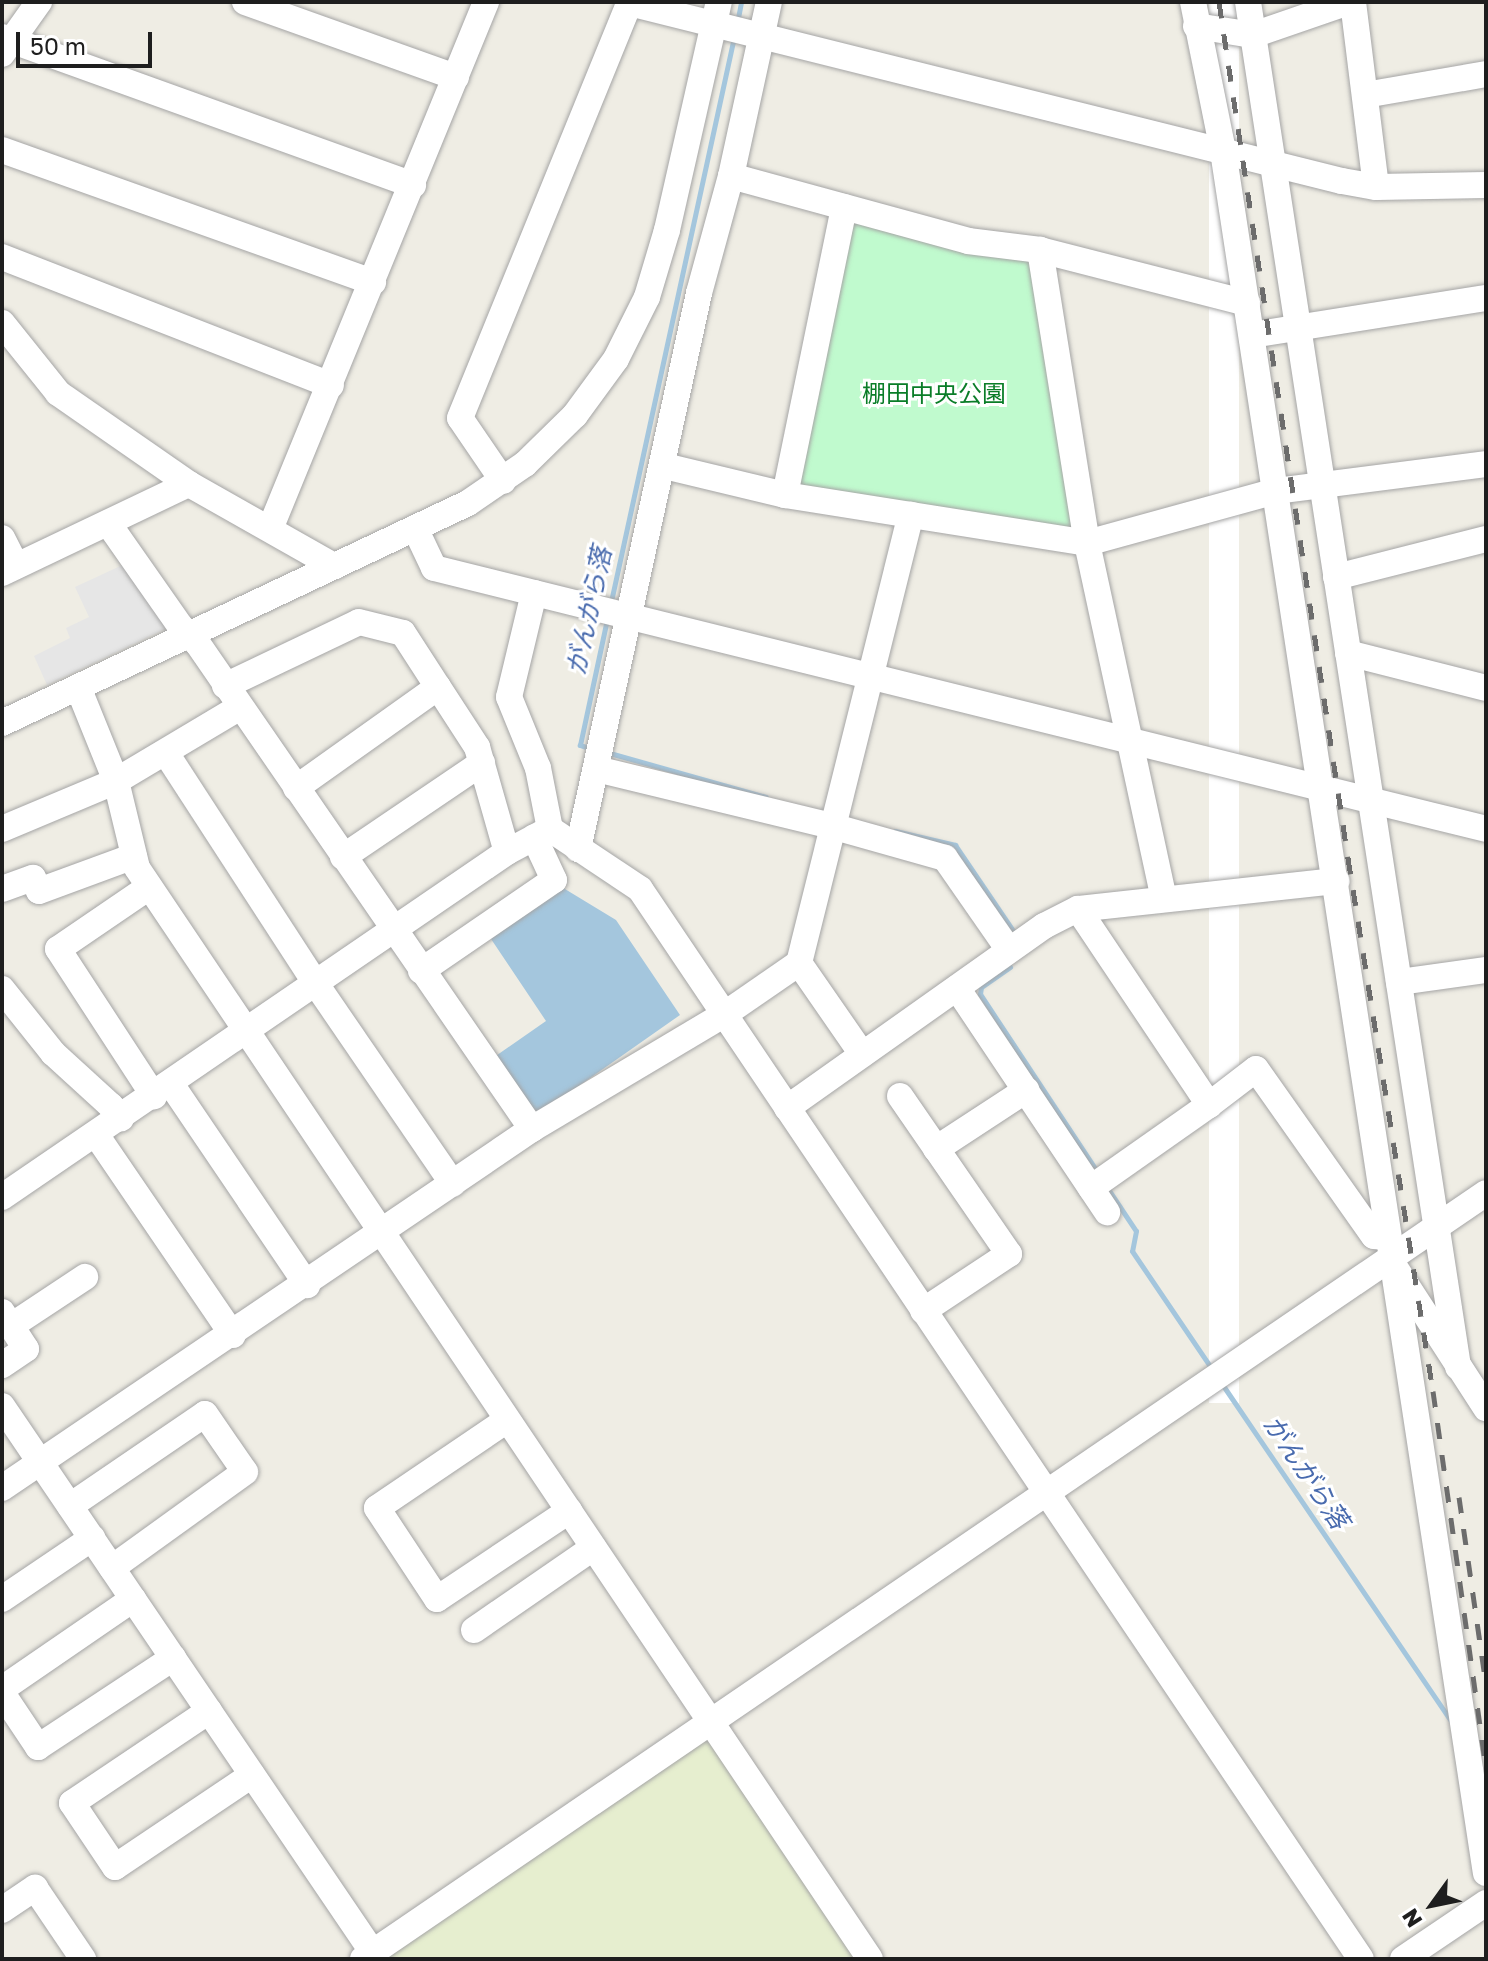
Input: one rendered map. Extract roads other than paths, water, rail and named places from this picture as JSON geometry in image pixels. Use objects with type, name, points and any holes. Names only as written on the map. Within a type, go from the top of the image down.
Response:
[{"type":"street","points":[[39,2],[5,44],[413,185]]},
{"type":"street","points":[[245,2],[456,77]]},
{"type":"street","points":[[270,529],[486,2]]},
{"type":"street","points":[[578,849],[596,769],[617,613],[664,466],[699,293],[731,176],[769,2]]},
{"type":"street","points":[[1248,2],[1458,1367]]},
{"type":"street","points":[[1194,14],[1253,35],[1351,2],[1376,187]]},
{"type":"street","points":[[503,481],[460,418],[626,3],[717,13],[762,37],[1273,165],[1376,187],[1486,185]]},
{"type":"street","points":[[2,723],[424,524],[503,481],[575,415],[616,359],[647,297],[667,230],[717,13]]},
{"type":"street","points":[[1194,14],[1223,151],[1247,303],[1336,881],[1388,1248],[1486,1873]]},
{"type":"street","points":[[1365,95],[1486,74]]},
{"type":"street","points":[[2,150],[373,282]]},
{"type":"street","points":[[731,176],[968,241],[1040,250],[1247,303]]},
{"type":"street","points":[[785,495],[844,207]]},
{"type":"street","points":[[1040,250],[1087,543],[1164,899]]},
{"type":"street","points":[[2,257],[331,385]]},
{"type":"street","points":[[1252,335],[1298,325],[1486,298]]},
{"type":"street","points":[[2,323],[58,393],[189,484],[334,566]]},
{"type":"street","points":[[664,466],[785,495],[1087,543],[1276,491],[1486,464]]},
{"type":"street","points":[[2,538],[9,570],[189,484]]},
{"type":"street","points":[[2,1488],[307,1285],[532,1129],[725,1014],[799,963],[911,515]]},
{"type":"street","points":[[108,523],[240,707],[532,1129]]},
{"type":"street","points":[[424,524],[434,568],[1486,829]]},
{"type":"street","points":[[1336,577],[1486,539]]},
{"type":"street","points":[[421,971],[554,880],[542,833],[538,768],[509,697],[534,593]]},
{"type":"street","points":[[225,686],[359,622],[403,633],[477,747],[507,852]]},
{"type":"street","points":[[1348,653],[1486,688]]},
{"type":"street","points":[[78,687],[116,781],[137,868],[870,1959]]},
{"type":"street","points":[[296,788],[438,687]]},
{"type":"street","points":[[2,829],[116,781],[240,707]]},
{"type":"street","points":[[166,753],[316,984],[453,1184]]},
{"type":"street","points":[[343,857],[482,763]]},
{"type":"street","points":[[596,769],[837,819],[945,858],[1009,950]]},
{"type":"street","points":[[542,833],[578,849],[640,889],[1045,1495],[1361,1959]]},
{"type":"street","points":[[2,1197],[97,1136],[507,852],[542,833]]},
{"type":"street","points":[[2,889],[33,878],[39,891],[134,856]]},
{"type":"street","points":[[787,1108],[1044,926],[1078,909],[1336,881]]},
{"type":"street","points":[[149,887],[58,949],[307,1285]]},
{"type":"street","points":[[1078,909],[1209,1105]]},
{"type":"street","points":[[799,963],[862,1054]]},
{"type":"street","points":[[1399,982],[1486,970]]},
{"type":"street","points":[[957,988],[1107,1212]]},
{"type":"street","points":[[2,989],[53,1053],[121,1119]]},
{"type":"street","points":[[1091,1188],[1256,1069],[1374,1236],[1388,1248],[1458,1367],[1486,1408]]},
{"type":"street","points":[[936,1149],[1026,1090]]},
{"type":"street","points":[[900,1096],[1009,1254],[923,1311]]},
{"type":"street","points":[[97,1136],[233,1335]]},
{"type":"street","points":[[2,1406],[252,1775],[368,1956],[1045,1495],[1388,1248],[1436,1224],[1486,1193]]},
{"type":"street","points":[[2,1365],[26,1349],[7,1319],[85,1277]]},
{"type":"street","points":[[70,1506],[205,1414],[245,1472],[112,1568]]},
{"type":"street","points":[[507,1420],[377,1508],[437,1599],[569,1511]]},
{"type":"street","points":[[2,1599],[92,1538]]},
{"type":"street","points":[[474,1630],[593,1548]]},
{"type":"street","points":[[133,1599],[2,1691],[38,1747],[173,1658]]},
{"type":"street","points":[[209,1711],[72,1803],[115,1867],[252,1775]]},
{"type":"street","points":[[2,1910],[35,1888],[83,1959]]},
{"type":"street","points":[[1403,1959],[1486,1903]]},
{"type":"water","points":[[555,883],[616,920],[680,1015],[536,1116],[490,1060],[546,1021],[485,930]]},
{"type":"waterway","name":"がんがら落","points":[[737,23],[741,2]]},
{"type":"waterway","name":"がんがら落","points":[[610,606],[734,37]]},
{"type":"waterway","name":"がんがら落","points":[[592,749],[580,745],[607,619]]},
{"type":"waterway","name":"がんがら落","points":[[606,752],[766,797]]},
{"type":"waterway","name":"がんがら落","points":[[895,831],[955,845],[1014,932]]},
{"type":"waterway","name":"がんがら落","points":[[1010,967],[981,987],[980,994],[1096,1170]]},
{"type":"waterway","name":"がんがら落","points":[[1108,1189],[1136,1231],[1132,1251],[1212,1369]]},
{"type":"waterway","name":"がんがら落","points":[[1222,1384],[1452,1723]]},
{"type":"railway","points":[[1219,2],[1348,858],[1433,1391],[1486,1769]]},
{"type":"railway","points":[[1459,1497],[1486,1684]]},
{"type":"park label","name":"棚田中央公園","points":[[934,393]]}]
